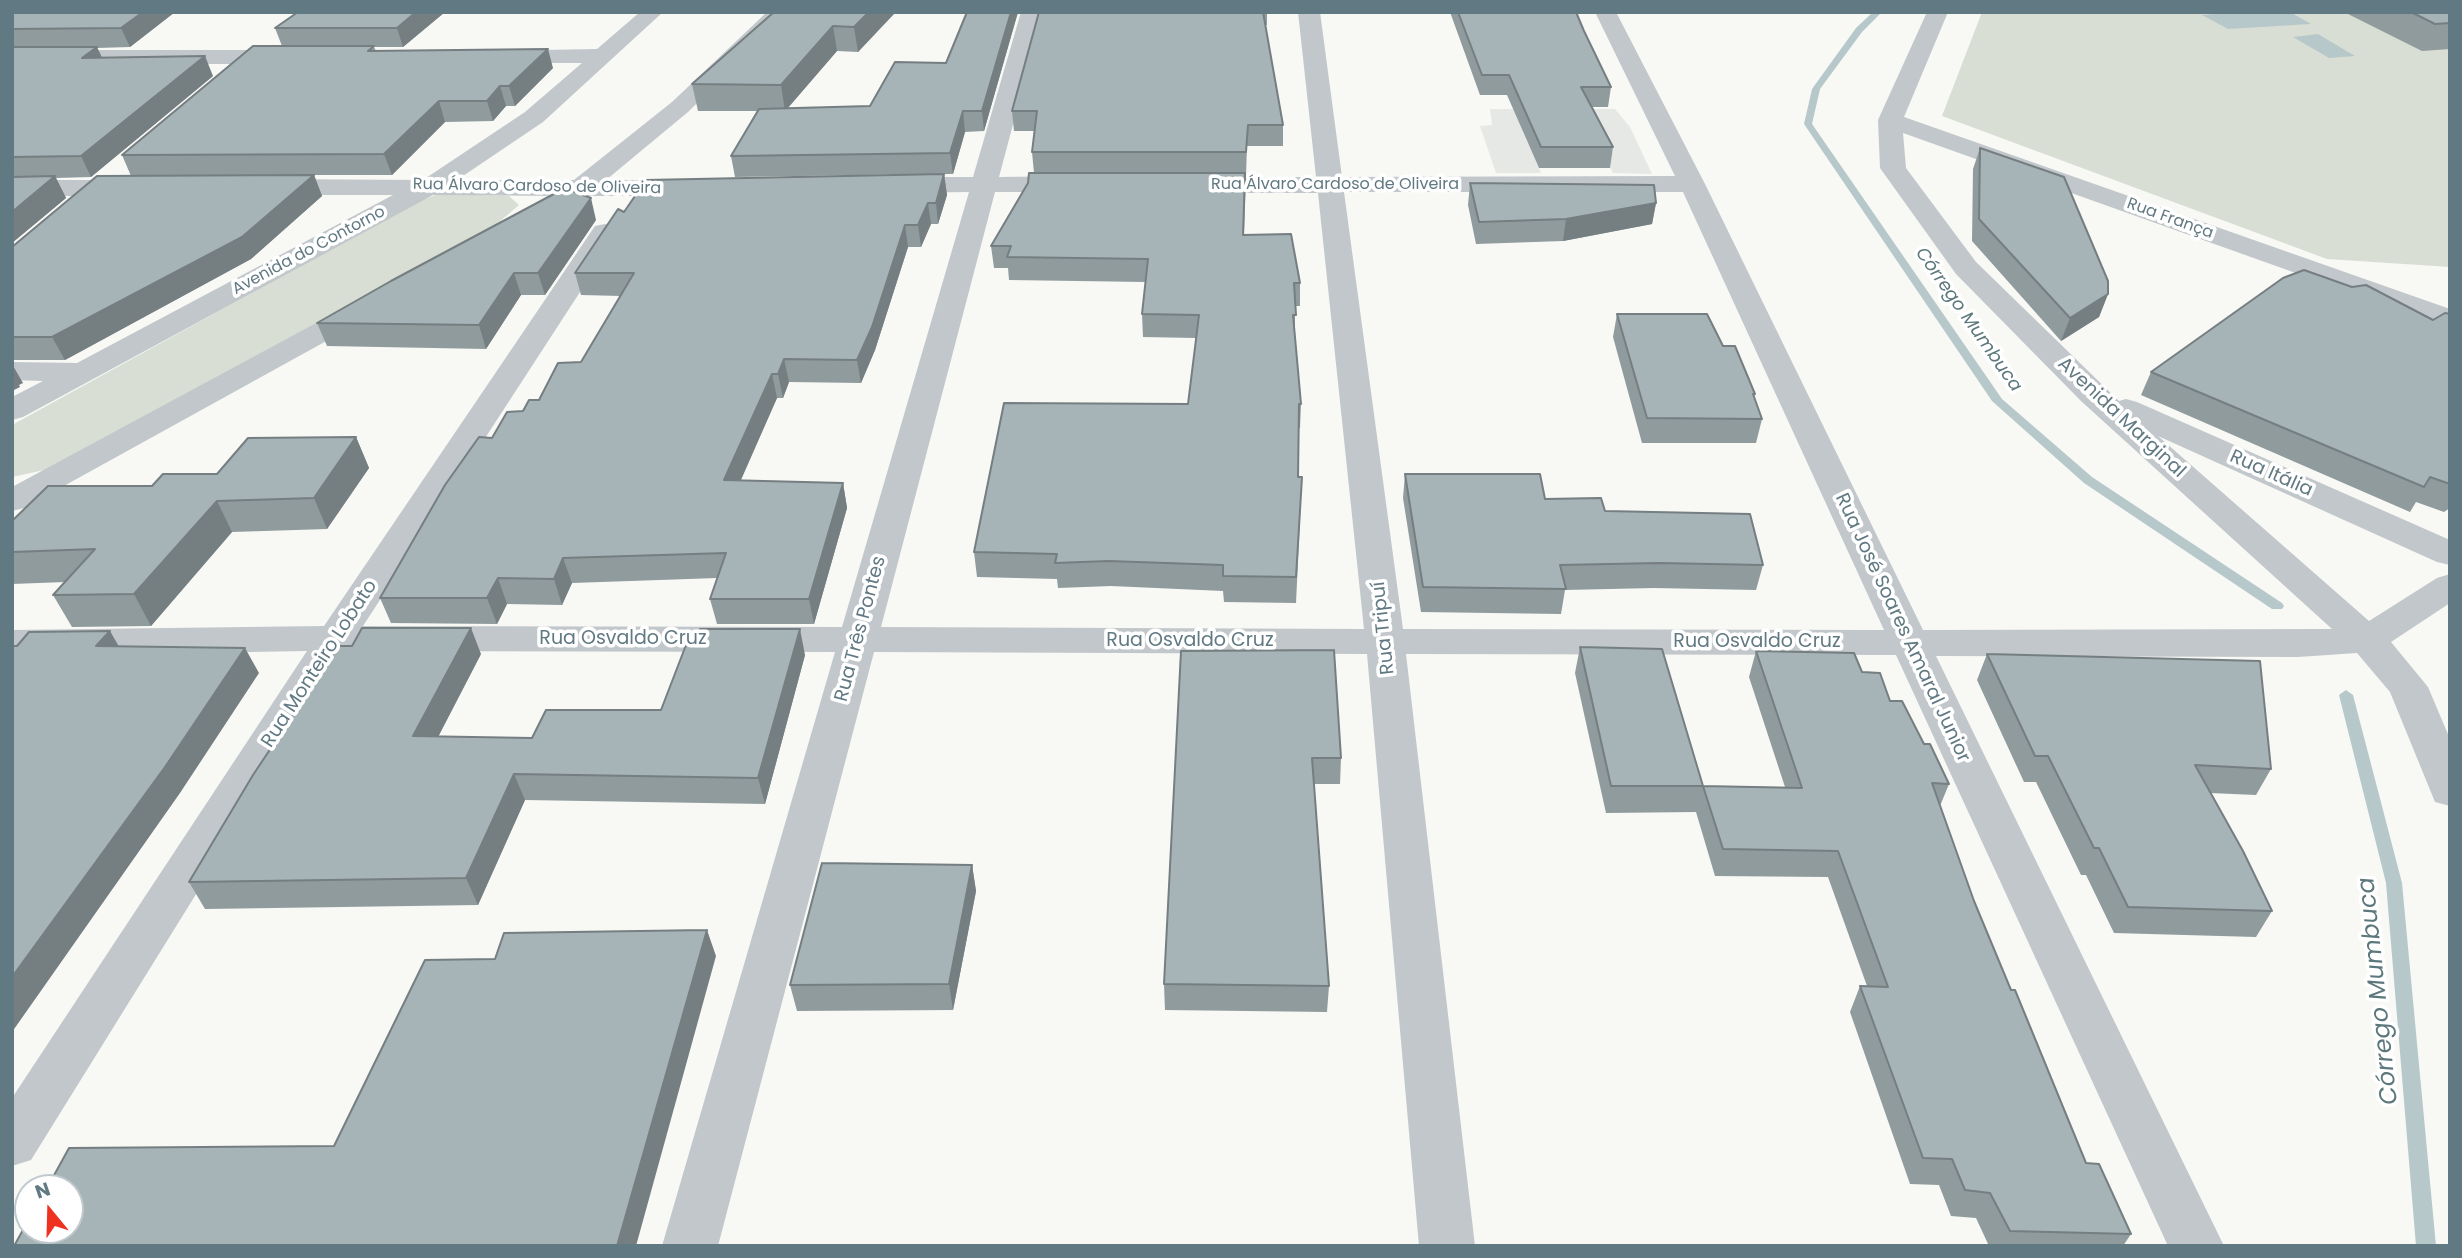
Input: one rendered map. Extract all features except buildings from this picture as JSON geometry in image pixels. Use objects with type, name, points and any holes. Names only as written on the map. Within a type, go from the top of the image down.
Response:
[{"type":"street","name":"Avenida do Contorno","points":[[12,410],[432,185],[534,117],[653,12]]},
{"type":"street","points":[[532,216],[581,190],[680,107],[779,12]]},
{"type":"street","name":"Rua Três Pontes","points":[[690,1246],[1032,12]]},
{"type":"street","name":"Rua Tripuí","points":[[1309,12],[1332,185],[1385,642],[1447,1246]]},
{"type":"street","name":"Rua José Soares Amaral Junior","points":[[1605,12],[1692,184],[2196,1246]]},
{"type":"street","points":[[1889,120],[1938,12]]},
{"type":"street","points":[[222,84],[285,30]]},
{"type":"street","points":[[470,57],[605,56]]},
{"type":"street","points":[[12,57],[308,57]]},
{"type":"street","name":"Rua França","points":[[1889,120],[2450,319]]},
{"type":"street","name":"Avenida Marginal","points":[[1889,120],[1894,168],[1966,268],[2092,394],[2408,687],[2450,791]]},
{"type":"street","points":[[65,216],[128,162]]},
{"type":"street","points":[[863,186],[1109,184]]},
{"type":"street","name":"Rua Álvaro Cardoso de Oliveira","points":[[1165,185],[1692,184]]},
{"type":"street","name":"Rua Álvaro Cardoso de Oliveira","points":[[244,187],[432,185],[581,190],[715,188]]},
{"type":"street","points":[[12,188],[164,188]]},
{"type":"street","name":"Rua Monteiro Lobato","points":[[12,1143],[335,638],[634,189]]},
{"type":"street","points":[[18,494],[397,290]]},
{"type":"street","points":[[12,371],[82,372]]},
{"type":"street","name":"Rua Itália","points":[[2092,394],[2450,554]]},
{"type":"street","points":[[2361,641],[2450,586]]},
{"type":"street","name":"Rua Osvaldo Cruz","points":[[12,643],[335,638],[2298,644],[2361,641]]},
{"type":"shaded area","points":[[1982,12],[2450,12],[2450,267],[2327,259],[1942,116]]},
{"type":"shaded area","points":[[2290,12],[2311,24],[2228,29],[2202,15]]},
{"type":"shaded area","points":[[2318,34],[2355,56],[2329,58],[2293,37]]},
{"type":"shaded area","points":[[1490,109],[1615,109],[1630,127],[1652,174],[1613,173],[1588,126],[1520,125],[1541,173],[1496,173],[1480,126],[1492,125]]},
{"type":"shaded area","points":[[438,194],[509,196],[519,205],[498,223],[58,467],[12,477],[12,425],[417,202]]},
{"type":"waterway","name":"Córrego Mumbuca","points":[[1878,12],[1859,30],[1816,89],[1808,124],[1998,401],[2088,480],[2277,606]]},
{"type":"waterway","name":"Córrego Mumbuca","points":[[2346,695],[2394,883],[2426,1246]]}]
